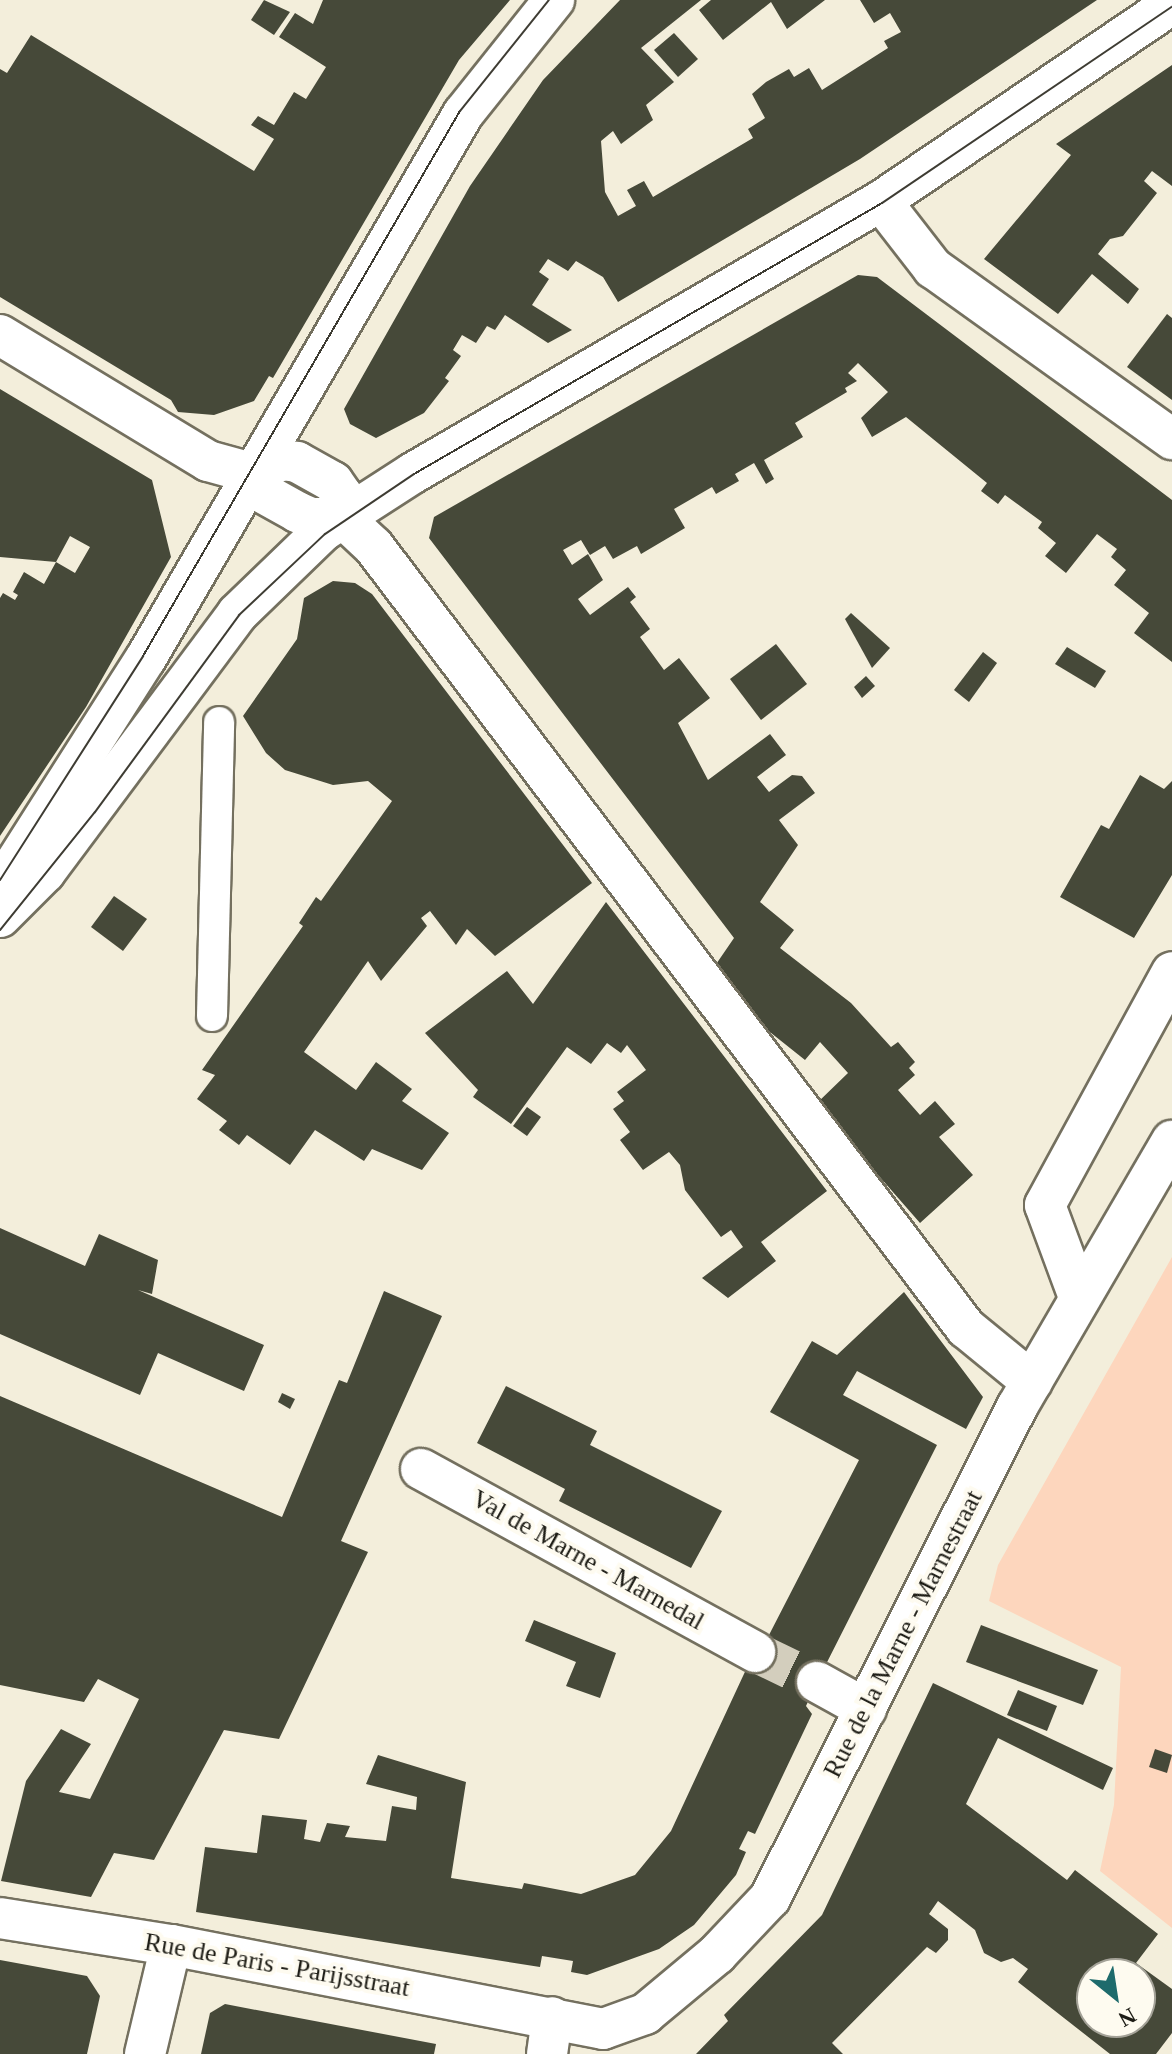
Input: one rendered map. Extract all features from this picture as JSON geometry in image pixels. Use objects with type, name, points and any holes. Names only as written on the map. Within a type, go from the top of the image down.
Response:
[{"type":"street","points":[[0,887],[98,738],[463,114],[554,0]]},
{"type":"street","points":[[0,917],[45,872],[237,614],[274,574],[343,518],[881,201],[1172,4]]},
{"type":"street","points":[[881,201],[933,268],[1172,439]]},
{"type":"street","points":[[0,335],[208,461],[255,474],[265,494],[297,512],[311,518],[343,518],[374,547],[966,1328],[1032,1382]]},
{"type":"street","points":[[212,1016],[219,722]]},
{"type":"street","points":[[1079,1297],[1045,1205],[1172,972]]},
{"type":"street","name":"Rue de la Marne - Marnestraat","points":[[550,2036],[605,2042],[645,2014],[717,1954],[770,1898],[1032,1382],[1172,1141]]},
{"type":"street","name":"Val de Marne - Marnedal","points":[[421,1469],[755,1652]]},
{"type":"street","points":[[817,1682],[866,1709]]},
{"type":"street","name":"Rue de Paris - Parijsstraat","points":[[0,1918],[171,1945],[550,2036]]},
{"type":"street","points":[[145,2054],[171,1945]]},
{"type":"shaded area","points":[[1172,1257],[1172,1928],[1100,1871],[1114,1805],[1121,1667],[989,1601],[998,1565]]},
{"type":"building","points":[[264,0],[290,12],[274,35],[251,20]]},
{"type":"building","points":[[323,0],[510,0],[459,60],[273,378],[269,376],[254,401],[214,415],[178,412],[171,400],[0,297],[0,69],[7,73],[31,35],[254,171],[274,139],[251,125],[258,116],[274,125],[294,92],[306,99],[326,67],[279,37],[295,13],[313,24]]},
{"type":"building","points":[[620,0],[701,0],[641,48],[674,82],[646,105],[653,120],[621,144],[613,131],[601,141],[605,192],[618,216],[636,206],[627,190],[644,181],[653,197],[753,138],[748,129],[765,118],[752,94],[766,82],[789,69],[794,77],[809,68],[822,90],[888,48],[884,41],[901,32],[890,13],[874,23],[860,0],[1097,0],[860,159],[618,302],[603,277],[576,261],[568,271],[548,259],[539,272],[549,279],[532,305],[572,330],[548,343],[505,315],[495,330],[487,326],[476,343],[462,335],[453,350],[461,356],[445,378],[449,381],[424,413],[376,438],[350,424],[344,409],[470,186],[543,80]]},
{"type":"building","points":[[711,0],[825,0],[787,29],[771,2],[723,40],[699,10]]},
{"type":"building","points":[[674,33],[698,59],[678,77],[654,50]]},
{"type":"building","points":[[1172,65],[1172,186],[1152,171],[1144,181],[1157,193],[1123,236],[1110,239],[1098,254],[1139,289],[1128,304],[1092,274],[1058,314],[984,259],[1071,155],[1056,144]]},
{"type":"building","points":[[858,275],[877,277],[1172,500],[1172,662],[1134,633],[1149,613],[1114,585],[1126,570],[1111,557],[1117,549],[1097,534],[1066,573],[1045,556],[1056,543],[1038,528],[1042,522],[1005,495],[998,504],[981,491],[987,483],[906,417],[872,437],[861,418],[888,392],[858,363],[848,373],[857,381],[845,388],[847,392],[795,423],[803,437],[764,460],[774,479],[766,484],[754,463],[735,474],[739,481],[716,494],[712,487],[674,509],[685,528],[641,554],[637,546],[613,559],[605,546],[590,555],[581,540],[563,550],[572,565],[588,554],[603,580],[578,599],[590,615],[628,587],[636,597],[630,602],[650,629],[640,637],[664,670],[679,658],[710,698],[678,723],[708,780],[770,734],[786,755],[757,777],[769,792],[792,775],[802,776],[815,793],[779,820],[798,845],[760,902],[794,930],[780,948],[851,1003],[891,1047],[898,1042],[915,1062],[909,1068],[915,1075],[898,1090],[920,1115],[935,1101],[955,1124],[939,1137],[973,1175],[920,1223],[816,1104],[848,1073],[820,1042],[805,1060],[751,1017],[710,973],[734,938],[429,538],[434,517]]},
{"type":"building","points":[[1167,314],[1172,318],[1172,400],[1127,367]]},
{"type":"building","points":[[0,389],[152,480],[171,557],[86,707],[0,836],[0,598],[3,593],[15,600],[18,595],[13,592],[24,572],[44,584],[56,562],[0,557]],"holes":[[[70,536],[90,547],[75,573],[56,562]]]},
{"type":"building","points":[[333,581],[355,583],[372,594],[592,883],[495,956],[467,929],[456,945],[430,911],[421,918],[427,926],[381,981],[368,961],[304,1052],[356,1090],[376,1062],[412,1089],[402,1101],[449,1133],[422,1170],[372,1149],[364,1161],[315,1130],[290,1165],[247,1135],[239,1145],[219,1130],[227,1121],[197,1099],[215,1075],[202,1070],[303,926],[299,923],[316,897],[321,901],[392,801],[368,781],[333,785],[285,770],[266,753],[243,716],[297,639],[304,598]]},
{"type":"building","points":[[851,613],[890,648],[872,668],[845,619]]},
{"type":"building","points":[[776,644],[807,684],[761,720],[730,679]]},
{"type":"building","points":[[1067,647],[1106,671],[1095,688],[1055,664]]},
{"type":"building","points":[[983,652],[997,663],[969,702],[954,690]]},
{"type":"building","points":[[866,676],[875,686],[862,698],[854,687]]},
{"type":"building","points":[[1140,775],[1164,789],[1172,781],[1172,875],[1134,938],[1060,897],[1101,825],[1109,829]]},
{"type":"building","points":[[114,896],[147,919],[123,951],[91,927]]},
{"type":"building","points":[[606,902],[827,1191],[761,1242],[776,1261],[728,1298],[702,1278],[743,1247],[731,1230],[721,1237],[685,1190],[680,1165],[669,1152],[643,1170],[620,1140],[630,1132],[613,1109],[624,1101],[617,1092],[646,1070],[627,1045],[621,1053],[607,1043],[591,1064],[567,1047],[511,1124],[473,1097],[478,1090],[425,1033],[507,971],[533,1004]]},
{"type":"building","points":[[527,1107],[541,1117],[527,1136],[513,1126]]},
{"type":"building","points":[[0,1228],[85,1266],[99,1234],[158,1260],[152,1294],[138,1290],[264,1345],[244,1391],[158,1353],[140,1395],[0,1334]]},
{"type":"building","points":[[384,1291],[442,1316],[341,1541],[368,1552],[279,1739],[224,1730],[154,1860],[114,1853],[91,1897],[1,1881],[26,1781],[61,1729],[91,1744],[59,1792],[90,1799],[139,1699],[98,1679],[84,1702],[0,1685],[0,1396],[282,1517],[339,1380],[347,1383]]},
{"type":"building","points":[[904,1292],[983,1397],[966,1429],[857,1371],[843,1395],[937,1445],[817,1682],[806,1706],[812,1714],[755,1834],[748,1831],[739,1849],[746,1852],[736,1875],[694,1925],[659,1949],[587,1975],[571,1972],[573,1961],[542,1956],[540,1967],[196,1912],[205,1847],[257,1853],[262,1815],[307,1820],[304,1839],[320,1842],[327,1823],[350,1826],[345,1837],[386,1841],[392,1806],[416,1810],[417,1797],[366,1784],[378,1755],[466,1782],[451,1878],[522,1889],[524,1883],[581,1894],[635,1875],[671,1831],[763,1633],[769,1635],[859,1460],[770,1412],[812,1341],[837,1355]]},
{"type":"building","points":[[506,1386],[597,1431],[590,1445],[722,1511],[691,1568],[559,1501],[565,1489],[477,1443]]},
{"type":"building","points":[[282,1393],[295,1399],[290,1409],[278,1402]]},
{"type":"building","points":[[534,1620],[616,1653],[600,1698],[566,1686],[576,1662],[525,1641]]},
{"type":"building","points":[[981,1625],[1098,1670],[1083,1705],[966,1662]]},
{"type":"building","points":[[933,1683],[1113,1768],[1103,1790],[998,1738],[966,1804],[1067,1880],[1075,1870],[1158,1934],[1140,1958],[1076,1958],[1076,2027],[1018,1982],[1028,1969],[1013,1958],[1001,1962],[984,1953],[975,1930],[938,1901],[929,1914],[948,1929],[948,1940],[936,1953],[927,1947],[832,2043],[843,2054],[696,2054],[728,2021],[724,2015],[822,1915]]},
{"type":"building","points":[[1018,1690],[1057,1706],[1047,1731],[1007,1715]]},
{"type":"building","points":[[1155,1749],[1172,1755],[1167,1773],[1149,1767]]},
{"type":"building","points":[[0,1960],[87,1976],[100,1996],[87,2054],[0,2054]]},
{"type":"building","points":[[1156,1977],[1172,1989],[1172,2033],[1156,2054],[1110,2054],[1090,2038],[1156,2038]]},
{"type":"building","points":[[225,2004],[436,2044],[434,2054],[201,2054],[210,2013]]},
{"type":"tunnel","points":[[755,1652],[817,1682]]},
{"type":"tram line","points":[[0,880],[143,656],[460,111],[549,0]]},
{"type":"tram line","points":[[0,930],[95,812],[239,615],[325,534],[414,474],[882,203],[1172,7]]}]
